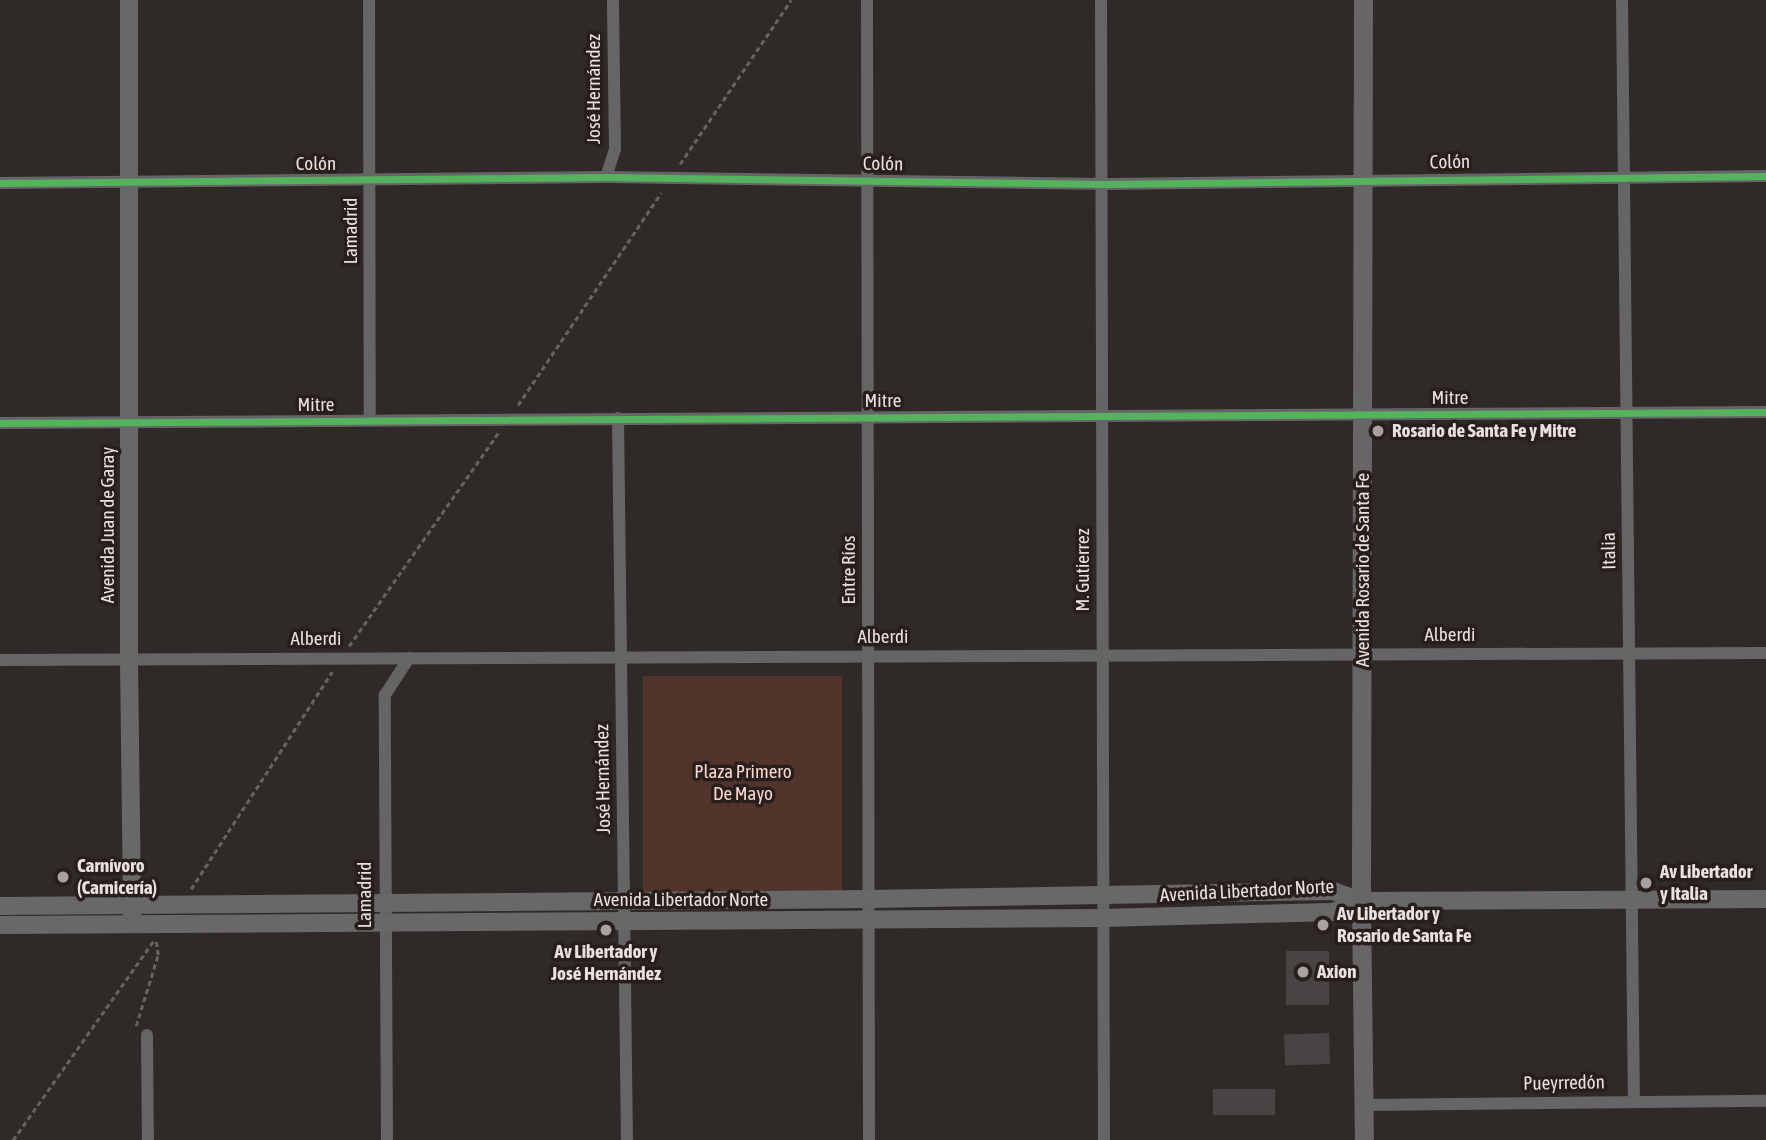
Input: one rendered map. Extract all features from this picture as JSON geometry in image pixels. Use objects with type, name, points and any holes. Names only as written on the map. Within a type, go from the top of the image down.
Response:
[{"type":"main road","name":"Avenida Juan de Garay","points":[[129,0],[129,659],[132,915]]},
{"type":"main road","name":"Avenida Rosario de Santa Fe","points":[[1363,0],[1361,901],[1364,1140]]},
{"type":"main road","name":"Avenida Libertador Norte","points":[[0,925],[132,915],[179,905],[384,901],[868,900],[1333,891],[1361,901],[1766,899]]},
{"type":"main road","name":"Avenida Libertador Norte","points":[[0,906],[132,915],[385,922],[624,922],[1103,918],[1333,912],[1361,901]]},
{"type":"street","name":"Lamadrid","points":[[369,0],[370,420]]},
{"type":"street","name":"José Hernández","points":[[606,177],[615,149],[613,0]]},
{"type":"street","name":"Entre Ríos","points":[[867,0],[869,1140]]},
{"type":"street","name":"M. Gutierrez","points":[[1101,0],[1104,1140]]},
{"type":"street","name":"Italia","points":[[1622,0],[1633,1102]]},
{"type":"street","name":"Colón","points":[[0,183],[606,177],[1101,184],[1766,176]]},
{"type":"street","name":"Mitre","points":[[0,423],[1766,412]]},
{"type":"street","name":"José Hernández","points":[[618,418],[627,1140]]},
{"type":"street","name":"Alberdi","points":[[0,660],[1766,653]]},
{"type":"street","name":"Lamadrid","points":[[387,1140],[385,695],[410,658]]},
{"type":"street","points":[[147,1035],[148,1140]]},
{"type":"street","name":"Pueyrredón","points":[[1363,1105],[1766,1101]]},
{"type":"path","points":[[179,905],[341,658],[509,418],[791,0]]},
{"type":"path","points":[[13,1140],[156,939],[158,955],[135,1030],[147,1035]]},
{"type":"green space","name":"Plaza Primero De Mayo","points":[[643,676],[842,676],[842,892],[643,892]]},
{"type":"building","points":[[1286,951],[1329,951],[1329,1005],[1286,1005]]},
{"type":"building","points":[[1329,1033],[1330,1064],[1285,1066],[1284,1035]]},
{"type":"building","points":[[1213,1089],[1275,1089],[1275,1115],[1213,1115]]},
{"type":"cycle path","points":[[0,183],[606,177],[1107,184],[1766,176]]},
{"type":"cycle path","points":[[0,423],[1766,412]]},
{"type":"place","name":"Rosario de Santa Fe y Mitre","points":[[1378,431]]},
{"type":"place","name":"Carnívoro (Carnicería)","points":[[63,877]]},
{"type":"place","name":"Av Libertador y Italia","points":[[1646,883]]},
{"type":"place","name":"Av Libertador y Rosario de Santa Fe","points":[[1323,925]]},
{"type":"place","name":"Av Libertador y José Hernández","points":[[606,930]]},
{"type":"place","name":"Axion","points":[[1303,972]]}]
